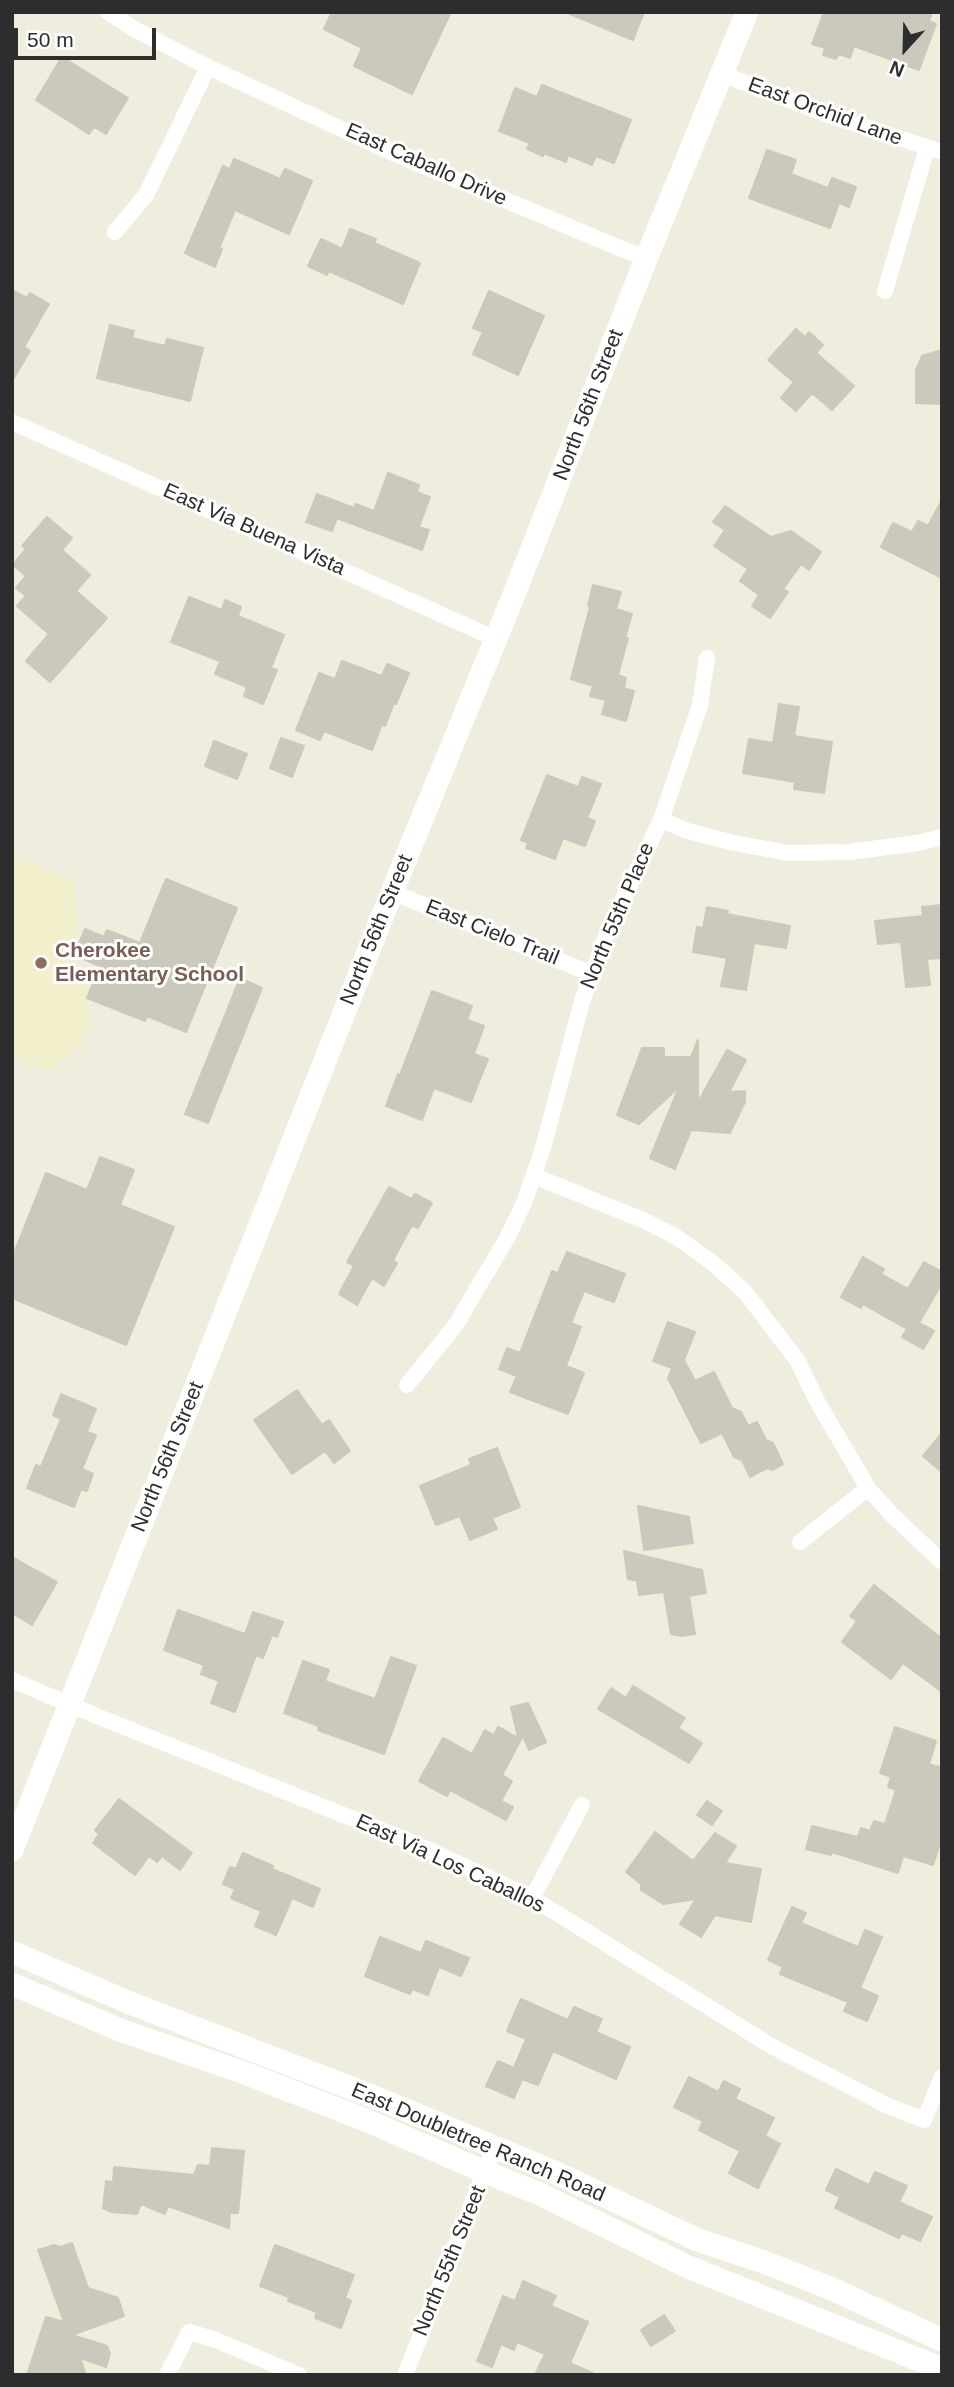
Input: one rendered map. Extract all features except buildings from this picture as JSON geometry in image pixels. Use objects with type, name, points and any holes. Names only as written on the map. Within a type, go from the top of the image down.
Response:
[{"type":"main road","name":"North 56th Street","points":[[12,1850],[392,892],[747,12]]},
{"type":"main road","name":"East Doubletree Ranch Road","points":[[12,1952],[130,2003],[372,2096],[552,2171],[698,2240],[832,2289],[942,2340]]},
{"type":"main road","name":"East Doubletree Ranch Road","points":[[12,1984],[132,2034],[242,2071],[363,2119],[540,2194],[688,2267],[942,2369]]},
{"type":"street","name":"East Caballo Drive","points":[[108,12],[134,29],[208,67],[393,153],[646,259]]},
{"type":"street","points":[[115,232],[146,195],[208,67]]},
{"type":"street","name":"East Orchid Lane","points":[[722,74],[834,117],[934,150],[886,291]]},
{"type":"street","name":"East Via Buena Vista","points":[[12,422],[496,639]]},
{"type":"street","name":"North 55th Place","points":[[407,1385],[455,1326],[506,1240],[534,1177],[582,1001],[609,928],[661,820],[700,705],[707,658]]},
{"type":"street","points":[[661,820],[688,831],[730,842],[789,853],[849,852],[918,843],[942,837]]},
{"type":"street","name":"East Cielo Trail","points":[[392,892],[592,974]]},
{"type":"street","points":[[534,1177],[643,1220],[675,1236],[738,1285],[797,1360],[853,1466],[868,1488],[892,1515],[942,1562]]},
{"type":"street","points":[[800,1542],[868,1488]]},
{"type":"street","name":"East Via Los Caballos","points":[[12,1680],[416,1844],[532,1898],[772,2047],[888,2106],[923,2120],[942,2077]]},
{"type":"street","points":[[532,1898],[582,1805]]},
{"type":"street","name":"North 55th Street","points":[[405,2375],[495,2148]]},
{"type":"street","points":[[167,2375],[189,2332],[216,2340],[299,2375]]},
{"type":"shaded area","name":"Cherokee Elementary School","points":[[19,858],[74,880],[78,935],[61,948],[59,959],[82,968],[91,1025],[83,1033],[85,1043],[48,1071],[12,1056],[12,863]]},
{"type":"place","name":"Cherokee Elementary School","points":[[41,963]]}]
